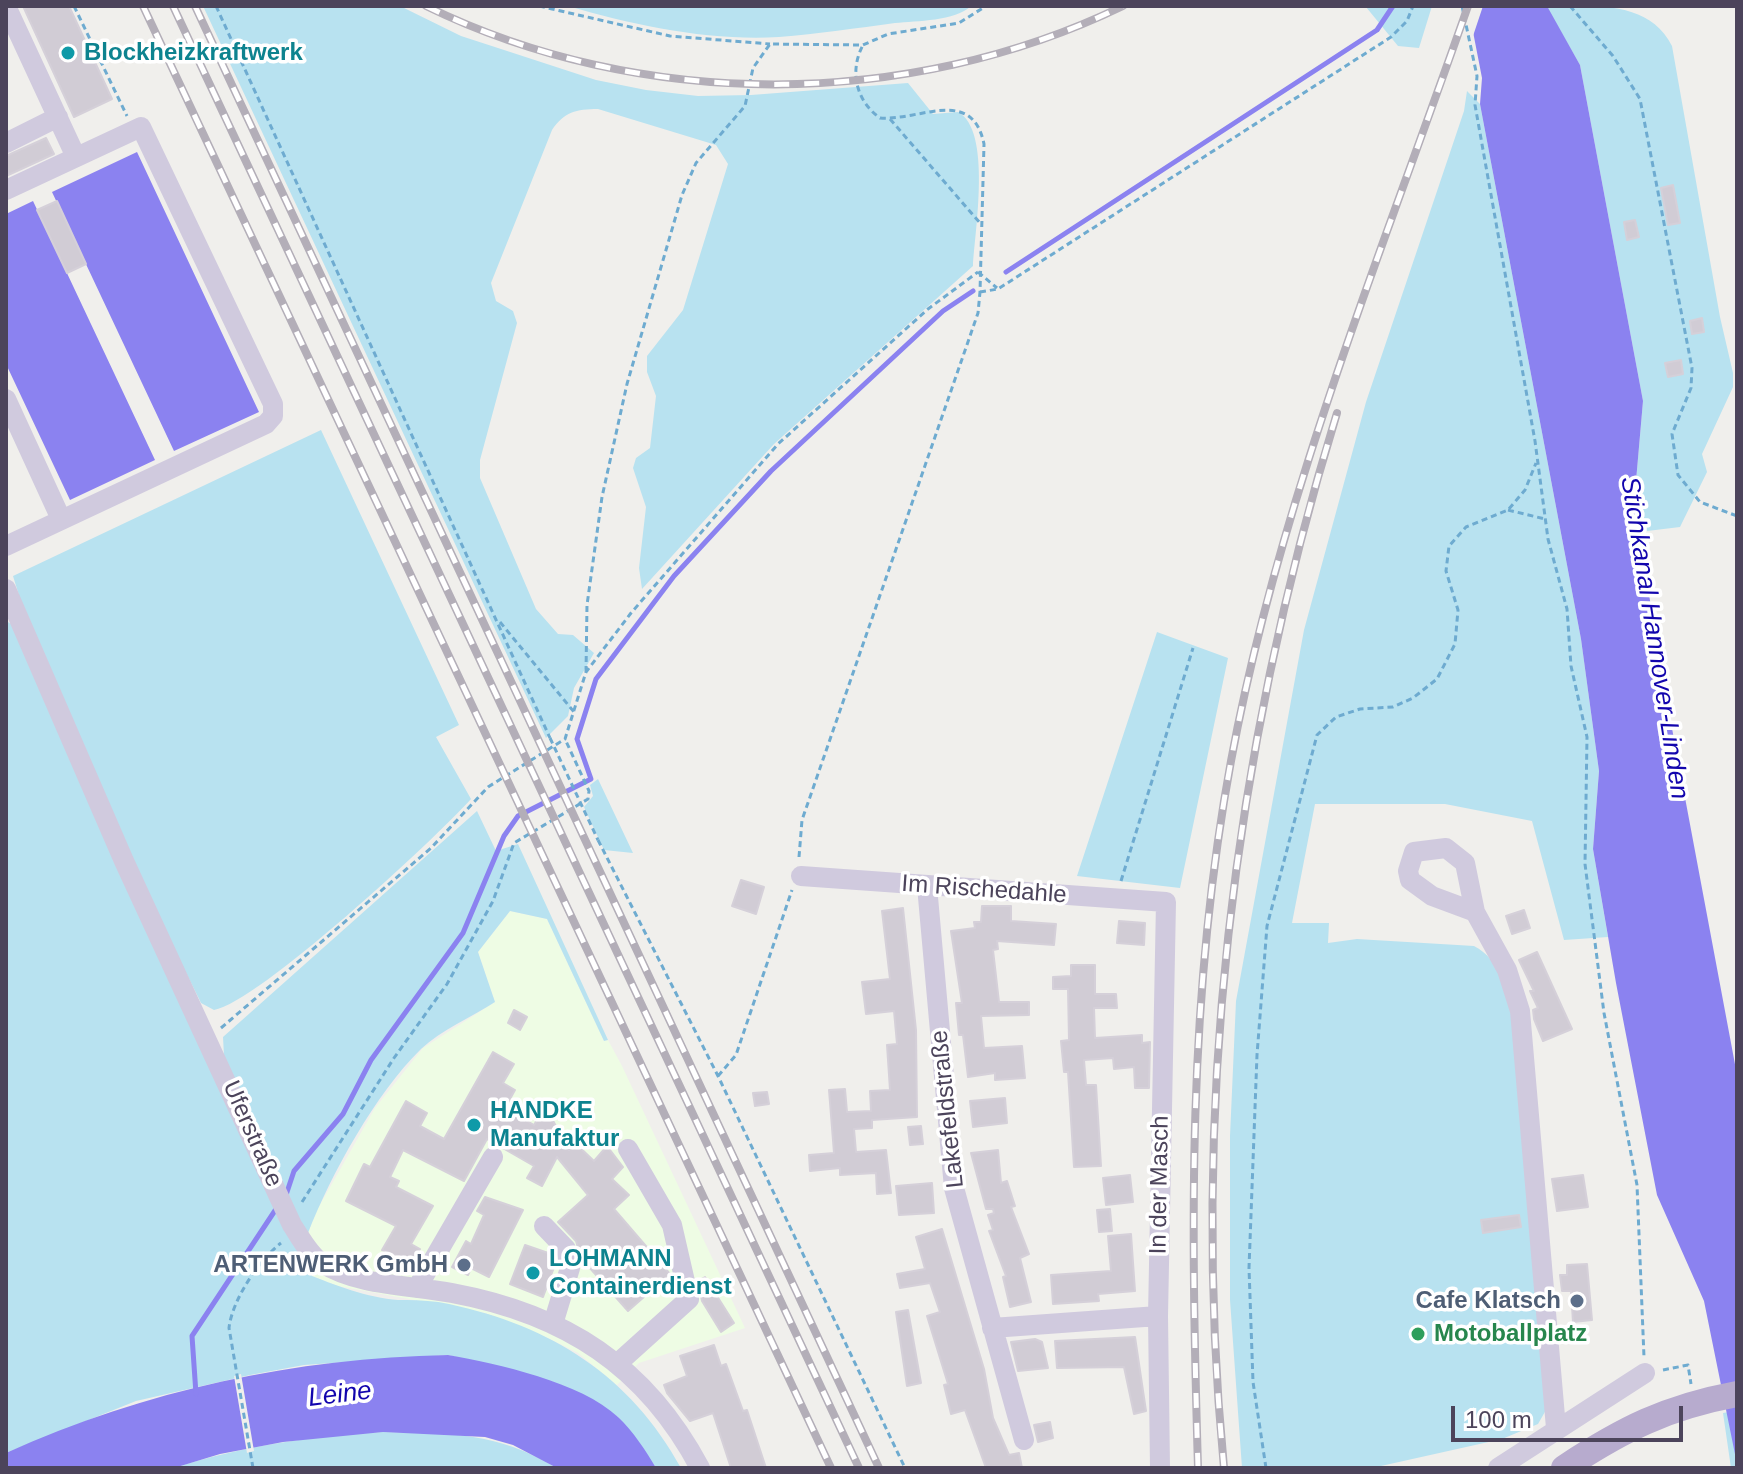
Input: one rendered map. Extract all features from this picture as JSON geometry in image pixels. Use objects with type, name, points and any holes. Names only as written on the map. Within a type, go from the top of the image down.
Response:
[{"type":"main road","points":[[1564,1468],[1638,1422],[1700,1396],[1737,1394]]},
{"type":"street","points":[[6,6],[76,157]]},
{"type":"street","points":[[6,143],[58,117]]},
{"type":"street","points":[[6,190],[141,127],[273,404],[273,416],[266,424],[6,546]]},
{"type":"street","points":[[6,399],[61,519]]},
{"type":"street","name":"Uferstraße","points":[[6,589],[124,861],[209,1039],[292,1225],[320,1263],[371,1280],[470,1297],[553,1324],[579,1336],[618,1363],[674,1424],[700,1468]]},
{"type":"street","name":"Im Rischedahle","points":[[801,876],[1166,902]]},
{"type":"street","name":"Lakefeldstraße","points":[[927,886],[954,1188],[1024,1440]]},
{"type":"street","name":"In der Masch","points":[[1160,1468],[1158,1316],[1166,902]]},
{"type":"street","points":[[1475,912],[1507,970],[1520,1011],[1556,1428]]},
{"type":"street","points":[[618,1363],[689,1299],[672,1225],[628,1149]]},
{"type":"street","points":[[417,1288],[493,1157]]},
{"type":"street","points":[[544,1226],[566,1249],[570,1268],[553,1324]]},
{"type":"street","points":[[992,1328],[1158,1316]]},
{"type":"street","points":[[1498,1468],[1645,1373]]},
{"type":"path","points":[[74,6],[134,131]]},
{"type":"path","points":[[216,6],[598,840],[718,1076],[905,1468]]},
{"type":"path","points":[[539,6],[670,36],[770,44],[863,45],[888,34],[959,23],[986,6]]},
{"type":"path","points":[[980,292],[998,289],[1391,37],[1407,21],[1413,6]]},
{"type":"path","points":[[1462,6],[1477,76],[1475,105],[1545,519],[1567,609],[1571,666],[1587,737],[1585,864],[1604,1013],[1637,1185],[1645,1373],[1688,1365],[1700,1396]]},
{"type":"path","points":[[1570,6],[1613,56],[1640,99],[1692,368],[1691,388],[1672,434],[1678,475],[1700,502],[1737,516]]},
{"type":"path","points":[[586,672],[587,605],[602,497],[627,384],[673,224],[696,163],[745,106],[753,68],[770,44]]},
{"type":"path","points":[[718,1076],[736,1055],[789,897],[801,876],[799,849],[802,820],[978,313],[984,144],[981,130],[972,117],[952,110],[880,118],[867,108],[859,95],[856,59],[863,45]]},
{"type":"path","points":[[890,119],[980,223]]},
{"type":"path","points":[[978,272],[998,289]]},
{"type":"path","points":[[209,1039],[431,848],[488,787],[565,739],[575,713],[578,689],[586,672],[631,613],[778,444],[928,309],[978,272]]},
{"type":"path","points":[[1266,1468],[1253,1382],[1249,1268],[1257,1055],[1267,926],[1317,735],[1336,717],[1360,709],[1393,707],[1413,698],[1437,679],[1455,644],[1458,610],[1446,571],[1449,546],[1466,527],[1508,510],[1525,490],[1537,461]]},
{"type":"path","points":[[1508,510],[1545,519]]},
{"type":"path","points":[[497,619],[575,713]]},
{"type":"path","points":[[1116,898],[1193,648]]},
{"type":"path","points":[[253,1468],[229,1337],[231,1313],[271,1252],[286,1241],[331,1154],[447,984],[493,901],[514,843],[588,799],[587,786],[565,739]]},
{"type":"shaded area","points":[[203,6],[400,6],[461,36],[596,80],[698,96],[908,83],[933,114],[958,112],[968,122],[975,139],[979,182],[973,266],[774,444],[642,589],[639,568],[646,507],[633,468],[636,458],[650,448],[656,396],[647,372],[647,356],[683,310],[728,164],[716,145],[598,109],[571,113],[561,119],[552,130],[491,283],[496,301],[513,311],[517,323],[480,460],[480,478],[536,609],[558,634],[573,635],[594,653],[574,688],[568,716],[546,738]]},
{"type":"shaded area","points":[[568,6],[971,6],[955,15],[935,19],[753,38],[673,30]]},
{"type":"shaded area","points":[[1432,6],[1419,48],[1398,46],[1366,7]]},
{"type":"shaded area","points":[[1546,6],[1601,7],[1635,13],[1662,31],[1672,46],[1720,317],[1733,373],[1733,387],[1702,454],[1707,472],[1680,527],[1639,532],[1634,504],[1643,401],[1580,65]]},
{"type":"shaded area","points":[[1467,91],[1480,104],[1581,639],[1599,771],[1593,849],[1608,937],[1564,940],[1532,821],[1445,804],[1315,804],[1292,923],[1329,923],[1328,943],[1357,939],[1474,946],[1496,967],[1513,1017],[1546,1410],[1538,1424],[1502,1439],[1372,1468],[1242,1468],[1230,1300],[1230,1136],[1236,1001],[1304,630],[1366,402],[1464,111]]},
{"type":"shaded area","points":[[321,430],[459,725],[436,737],[471,799],[385,882],[305,951],[236,1000],[214,1010],[201,1003],[145,890],[21,602],[13,576]]},
{"type":"shaded area","points":[[6,621],[15,626],[312,1276],[371,1296],[449,1304],[521,1326],[554,1341],[584,1359],[638,1406],[681,1468],[656,1468],[618,1417],[593,1401],[537,1378],[448,1355],[304,1365],[250,1375],[136,1401],[6,1453]]},
{"type":"shaded area","points":[[1157,632],[1228,658],[1180,888],[1077,876]]},
{"type":"shaded area","points":[[598,779],[633,853],[604,850],[584,807],[593,796],[590,785]]},
{"type":"shaded area","points":[[477,811],[496,851],[518,844],[608,1040],[604,1041],[547,919],[510,911],[478,952],[495,1002],[438,1036],[404,1067],[356,1135],[308,1233],[293,1210],[224,1056],[223,1037]]},
{"type":"shaded area","points":[[510,911],[547,919],[604,1041],[608,1040],[622,1066],[745,1328],[639,1363],[617,1385],[578,1353],[548,1338],[485,1313],[338,1286],[312,1276],[300,1253],[317,1210],[375,1108],[423,1048],[495,1002],[478,952]]},
{"type":"shaded area","points":[[1729,1412],[1737,1468],[1731,1468],[1723,1413]]},
{"type":"shaded area","points":[[383,1432],[453,1435],[493,1441],[557,1468],[174,1468],[277,1443]]},
{"type":"water","name":"Stichkanal Hannover-Linden","points":[[1468,6],[1547,6],[1580,65],[1643,401],[1634,504],[1665,691],[1737,1075],[1737,1464],[1704,1301],[1657,1195],[1616,983],[1593,849],[1599,771],[1581,639],[1480,104],[1482,78]]},
{"type":"water","points":[[137,152],[259,412],[174,451],[52,192]]},
{"type":"water","points":[[33,201],[155,460],[70,500],[6,364],[6,214]]},
{"type":"water","name":"Leine","points":[[448,1355],[514,1369],[583,1394],[624,1423],[656,1468],[557,1468],[513,1445],[485,1437],[383,1432],[283,1442],[220,1454],[174,1468],[6,1468],[6,1453],[59,1431],[167,1395],[278,1371],[334,1363]]},
{"type":"pier","points":[[1483,6],[1471,42],[1464,7]]},
{"type":"pier","points":[[241,1374],[254,1451],[247,1453],[234,1376]]},
{"type":"building","name":"Blockheizkraftwerk","points":[[23,6],[69,6],[112,99],[74,117]]},
{"type":"building","points":[[46,138],[54,154],[6,176],[6,156]]},
{"type":"building","points":[[1673,185],[1680,223],[1668,225],[1661,188]]},
{"type":"building","points":[[57,201],[86,264],[67,273],[37,210]]},
{"type":"building","points":[[1635,220],[1639,237],[1627,240],[1624,222]]},
{"type":"building","points":[[1702,318],[1704,332],[1692,334],[1690,321]]},
{"type":"building","points":[[1681,360],[1683,374],[1668,377],[1665,363]]},
{"type":"building","points":[[741,880],[764,887],[756,914],[732,906]]},
{"type":"building","points":[[982,906],[1011,906],[1011,921],[1056,924],[1054,945],[997,941],[998,949],[993,950],[999,1002],[1029,1002],[1029,1015],[981,1016],[984,1048],[1022,1046],[1025,1078],[995,1080],[995,1073],[968,1077],[963,1035],[959,1035],[956,1003],[962,1003],[951,931],[975,928],[974,922],[981,922]]},
{"type":"building","points":[[903,908],[916,1030],[917,1117],[872,1120],[872,1128],[854,1129],[856,1152],[886,1150],[891,1193],[877,1194],[876,1173],[840,1175],[840,1168],[810,1171],[809,1155],[834,1153],[829,1090],[845,1089],[847,1112],[871,1111],[870,1091],[890,1090],[887,1045],[897,1044],[894,1011],[866,1014],[862,982],[890,979],[882,911]]},
{"type":"building","points":[[1524,910],[1530,928],[1512,934],[1506,916]]},
{"type":"building","points":[[1119,921],[1145,923],[1144,945],[1117,943]]},
{"type":"building","points":[[1537,952],[1572,1029],[1543,1041],[1534,1019],[1533,1010],[1538,1008],[1530,991],[1534,991],[1519,960]]},
{"type":"building","points":[[1071,965],[1095,965],[1095,994],[1116,994],[1117,1008],[1094,1008],[1095,1038],[1142,1035],[1142,1043],[1150,1042],[1149,1088],[1135,1088],[1134,1067],[1114,1069],[1113,1058],[1084,1060],[1086,1085],[1096,1085],[1101,1166],[1074,1167],[1068,1072],[1064,1072],[1061,1041],[1069,1040],[1068,989],[1053,989],[1053,977],[1071,976]]},
{"type":"building","points":[[514,1010],[527,1017],[520,1030],[508,1023]]},
{"type":"building","points":[[493,1052],[514,1064],[503,1083],[515,1090],[505,1108],[534,1125],[545,1106],[569,1150],[574,1142],[594,1161],[607,1146],[623,1167],[612,1179],[629,1195],[614,1209],[670,1274],[628,1311],[581,1258],[576,1241],[558,1222],[588,1195],[557,1157],[542,1186],[527,1178],[534,1166],[487,1139],[464,1181],[403,1150],[390,1177],[399,1181],[396,1187],[433,1206],[411,1244],[420,1249],[413,1262],[382,1250],[396,1226],[346,1201],[364,1164],[370,1167],[406,1101],[427,1113],[420,1126],[444,1139]]},
{"type":"building","points":[[767,1092],[769,1104],[755,1106],[753,1093]]},
{"type":"building","points":[[1005,1098],[1007,1123],[973,1127],[970,1101]]},
{"type":"building","points":[[921,1126],[923,1144],[910,1145],[908,1127]]},
{"type":"building","points":[[998,1150],[1001,1183],[1007,1181],[1015,1206],[1011,1207],[1029,1254],[1020,1258],[1031,1302],[1010,1307],[1003,1277],[1006,1276],[989,1231],[993,1230],[988,1215],[994,1213],[993,1209],[986,1209],[971,1153]]},
{"type":"building","points":[[1130,1175],[1133,1202],[1106,1205],[1103,1178]]},
{"type":"building","points":[[1583,1175],[1588,1207],[1557,1211],[1552,1179]]},
{"type":"building","points":[[932,1183],[934,1213],[899,1215],[896,1186]]},
{"type":"building","points":[[485,1197],[523,1210],[489,1277],[471,1268],[468,1275],[452,1267],[466,1241],[471,1244],[484,1215],[477,1211]]},
{"type":"building","points":[[1110,1209],[1112,1231],[1099,1232],[1097,1210]]},
{"type":"building","points":[[1519,1215],[1521,1227],[1483,1233],[1481,1220]]},
{"type":"building","points":[[942,1229],[984,1369],[993,1418],[1009,1455],[1019,1453],[1022,1468],[986,1468],[965,1410],[951,1414],[944,1385],[948,1384],[927,1316],[940,1312],[930,1283],[900,1288],[897,1274],[925,1269],[916,1237]]},
{"type":"building","points":[[1131,1234],[1135,1291],[1098,1294],[1099,1301],[1053,1304],[1051,1275],[1111,1271],[1108,1236]]},
{"type":"building","name":"LOHMANN Containerdienst","points":[[525,1245],[554,1255],[556,1262],[543,1297],[510,1284]]},
{"type":"building","points":[[1587,1264],[1592,1320],[1573,1322],[1571,1291],[1562,1291],[1560,1275],[1567,1275],[1567,1265]]},
{"type":"building","points":[[705,1277],[734,1323],[721,1332],[702,1301],[698,1281]]},
{"type":"building","points":[[908,1310],[921,1383],[907,1386],[896,1312]]},
{"type":"building","points":[[1135,1337],[1146,1411],[1134,1414],[1124,1367],[1057,1368],[1055,1341]]},
{"type":"building","points":[[1035,1339],[1042,1342],[1048,1368],[1018,1371],[1011,1342]]},
{"type":"building","points":[[714,1345],[721,1366],[726,1364],[743,1411],[747,1410],[766,1468],[731,1468],[713,1413],[690,1421],[667,1393],[664,1385],[687,1376],[680,1356]]},
{"type":"building","points":[[1050,1422],[1053,1438],[1038,1442],[1034,1425]]},
{"type":"waterway","points":[[1006,272],[1377,30],[1393,6]]},
{"type":"waterway","points":[[286,1195],[294,1171],[343,1114],[371,1060],[463,933],[504,836],[518,816],[591,779],[577,739],[596,679],[674,576],[771,471],[943,311],[973,291]]},
{"type":"waterway","points":[[196,1394],[192,1336],[276,1209]]},
{"type":"railway","points":[[143,6],[831,1468]]},
{"type":"railway","points":[[173,6],[859,1468]]},
{"type":"railway","points":[[195,6],[879,1468]]},
{"type":"railway","points":[[426,6],[509,40],[595,65],[684,80],[774,84],[865,79],[954,65],[1040,40],[1123,6]]},
{"type":"railway","points":[[1198,1468],[1194,1201],[1199,1026],[1206,938],[1231,761],[1251,664],[1304,474],[1367,286],[1468,6]]},
{"type":"railway","points":[[1224,1468],[1215,1335],[1213,1201],[1217,1068],[1228,935],[1246,803],[1270,672],[1301,542],[1337,413]]},
{"type":"place","name":"Blockheizkraftwerk","points":[[68,53]]},
{"type":"place","name":"HANDKE Manufaktur","points":[[474,1125]]},
{"type":"place","name":"ARTENWERK GmbH","points":[[464,1265]]},
{"type":"place","name":"LOHMANN Containerdienst","points":[[533,1273]]},
{"type":"place","name":"Cafe Klatsch","points":[[1577,1301]]},
{"type":"place","name":"Motoballplatz","points":[[1418,1334]]}]
